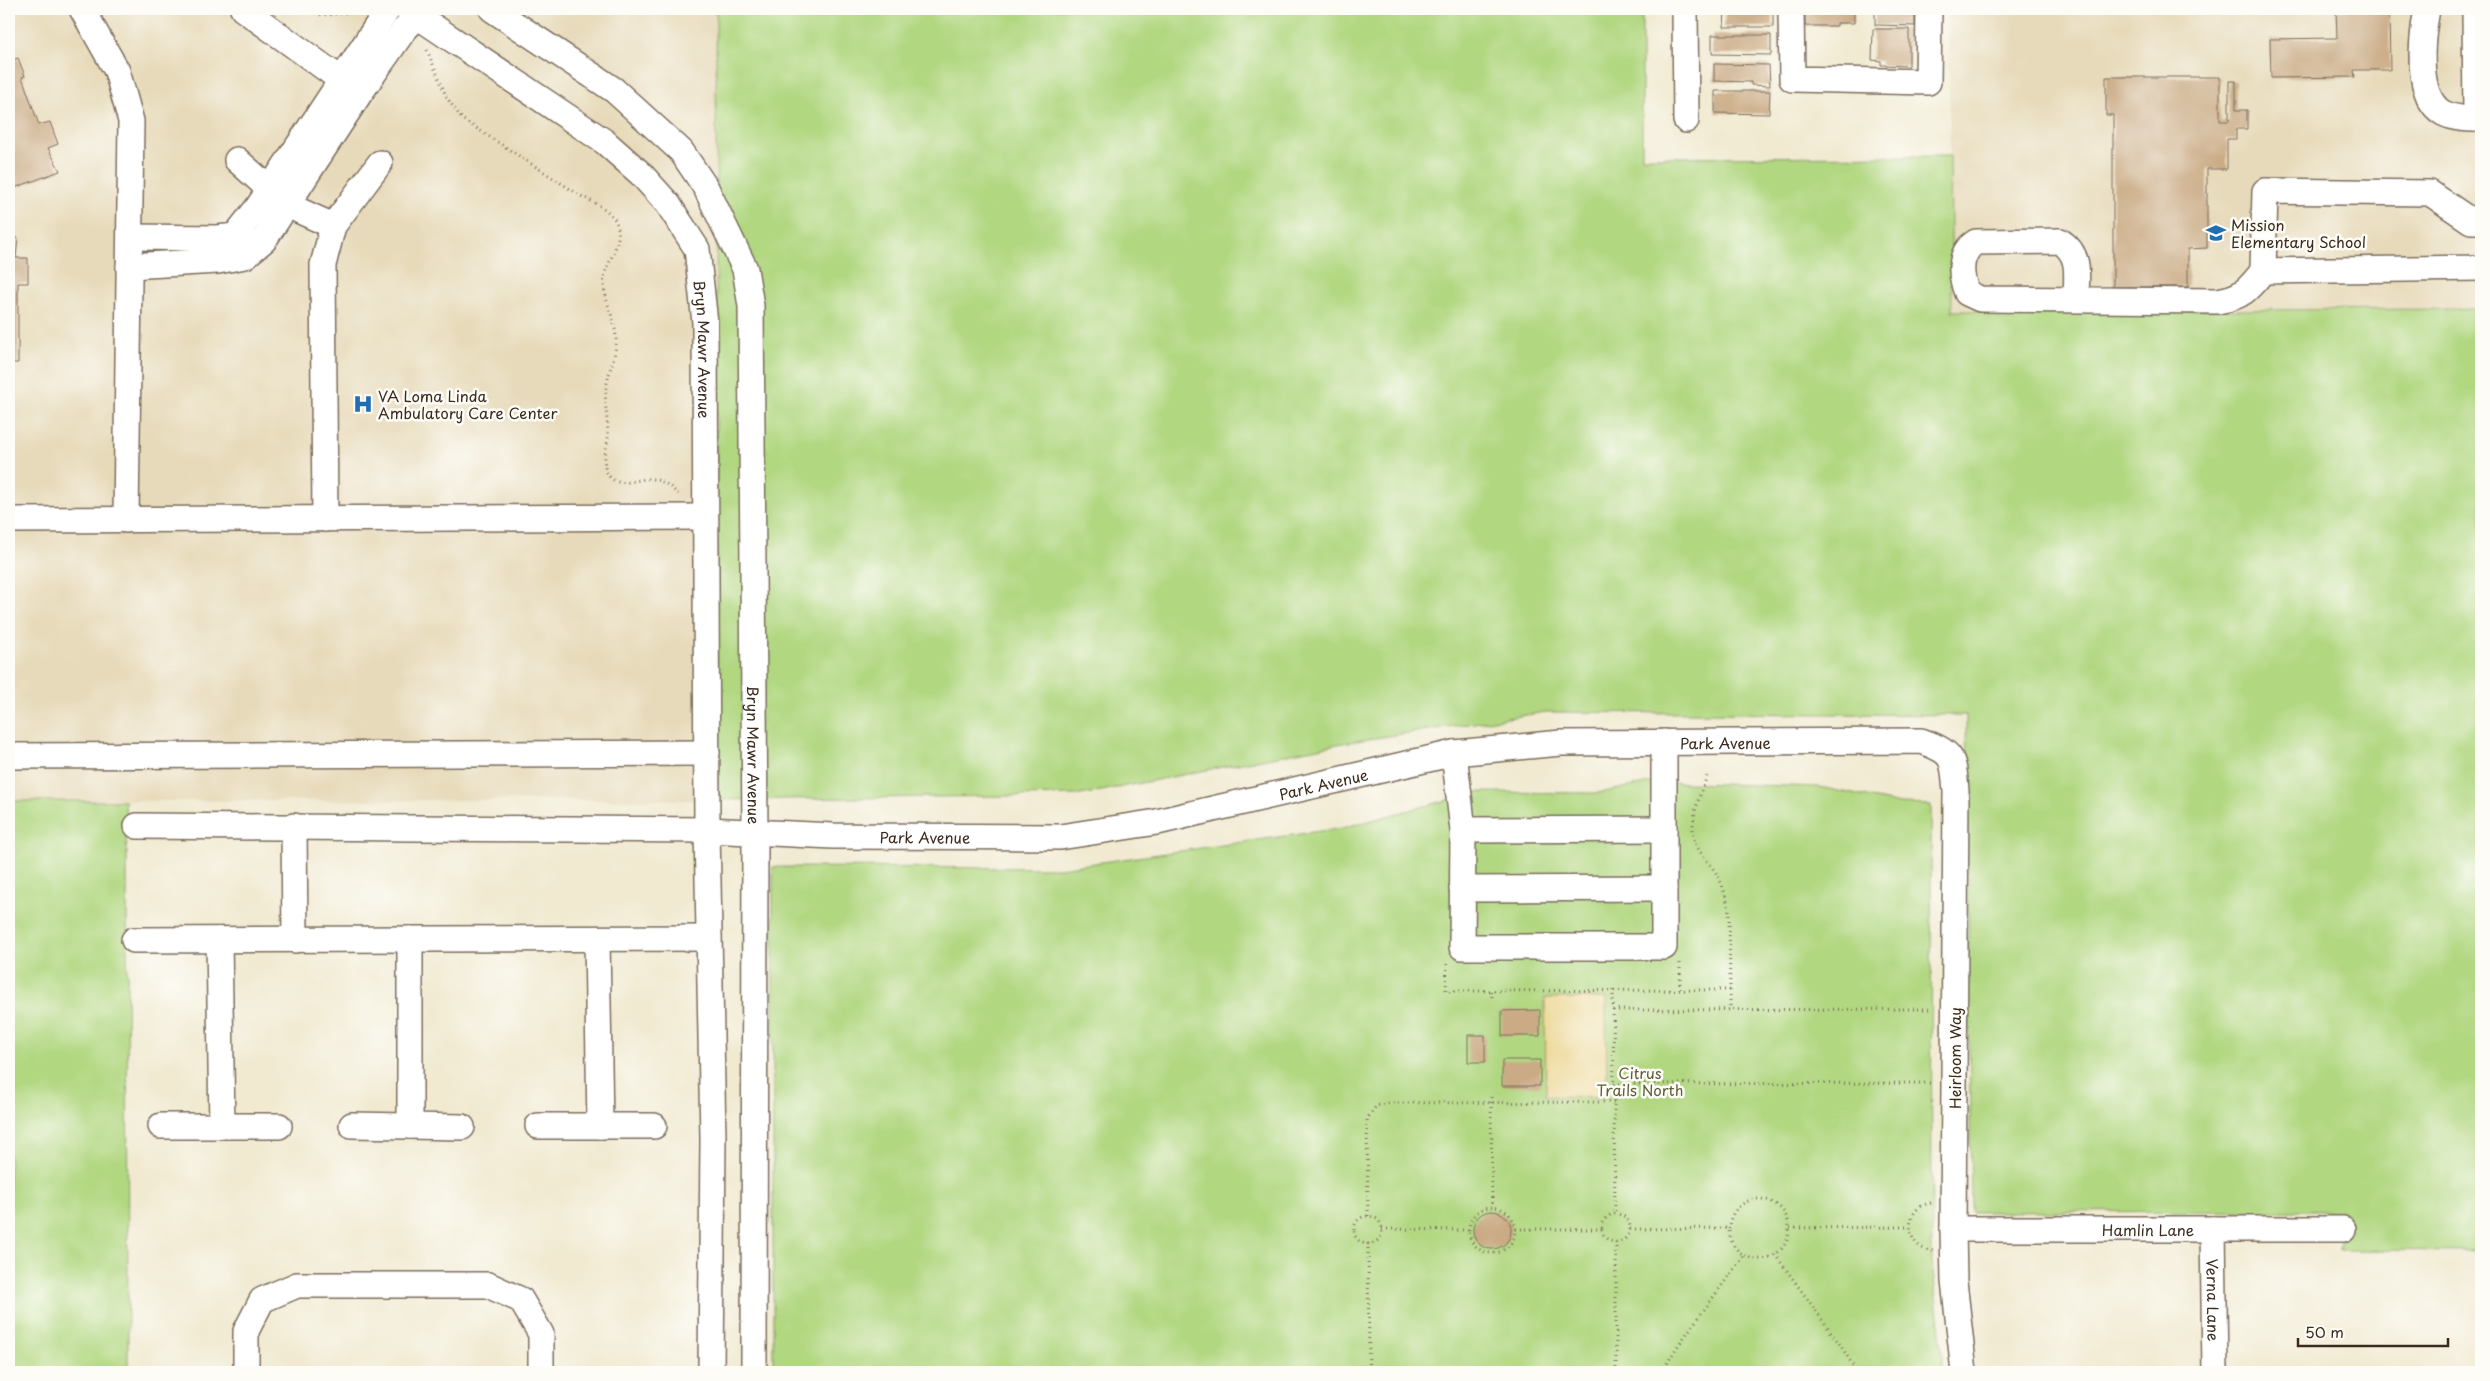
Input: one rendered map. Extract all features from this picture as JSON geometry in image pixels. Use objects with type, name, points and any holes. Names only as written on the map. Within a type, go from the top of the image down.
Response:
[{"type":"street","points":[[82,9],[117,71],[131,121],[126,520]]},
{"type":"street","points":[[243,9],[351,87]]},
{"type":"street","name":"Bryn Mawr Avenue","points":[[492,9],[614,90],[681,151],[706,188],[745,269],[751,306],[755,832],[754,1372]]},
{"type":"street","points":[[1685,9],[1686,120]]},
{"type":"street","points":[[1791,9],[1792,79],[1928,82],[1929,9]]},
{"type":"street","points":[[2428,9],[2423,34],[2423,70],[2429,96],[2442,112],[2462,119],[2479,119],[2475,9]]},
{"type":"street","points":[[351,87],[376,10]]},
{"type":"street","points":[[129,266],[218,261],[245,256],[264,240],[278,198],[351,87],[404,30],[417,11]]},
{"type":"street","name":"Bryn Mawr Avenue","points":[[417,11],[605,142],[641,174],[668,204],[697,250],[705,323],[707,830],[712,1138],[711,1372]]},
{"type":"street","points":[[237,160],[278,198],[333,226]]},
{"type":"street","points":[[326,519],[323,265],[333,226],[380,163]]},
{"type":"street","points":[[2076,300],[2076,257],[2070,247],[2060,241],[1976,242],[1967,247],[1963,254],[1962,280],[1967,293],[1980,299],[2076,300],[2218,300],[2234,298],[2248,290],[2263,271],[2265,191],[2430,193],[2471,221],[2481,221]]},
{"type":"street","points":[[130,237],[218,238],[235,236],[247,223],[278,198]]},
{"type":"street","points":[[2263,271],[2481,268]]},
{"type":"street","points":[[9,520],[705,517]]},
{"type":"street","name":"Park Avenue","points":[[137,826],[707,830],[833,836],[1060,837],[1156,822],[1454,753],[1561,743],[1921,741],[1941,748]]},
{"type":"street","points":[[1454,753],[1462,830],[1462,948],[1664,947],[1664,742]]},
{"type":"street","name":"Heirloom Way","points":[[1941,748],[1954,762],[1956,791],[1953,1229],[1954,1281],[1964,1372]]},
{"type":"street","points":[[9,756],[707,753]]},
{"type":"street","points":[[294,826],[295,940]]},
{"type":"street","points":[[1462,830],[1664,829]]},
{"type":"street","points":[[1462,889],[1664,888]]},
{"type":"street","points":[[134,940],[708,938]]},
{"type":"street","points":[[597,939],[600,1126]]},
{"type":"street","points":[[219,940],[222,1126]]},
{"type":"street","points":[[410,940],[410,1126]]},
{"type":"street","points":[[352,1125],[462,1127]]},
{"type":"street","points":[[161,1126],[279,1126]]},
{"type":"street","points":[[538,1126],[654,1126]]},
{"type":"street","name":"Hamlin Lane","points":[[1953,1229],[2342,1229]]},
{"type":"street","name":"Verna Lane","points":[[2213,1229],[2215,1372]]},
{"type":"street","points":[[246,1372],[246,1331],[262,1300],[297,1285],[488,1285],[521,1300],[541,1334],[541,1372]]},
{"type":"path","points":[[306,9],[321,15],[376,10]]},
{"type":"path","points":[[425,45],[447,98],[462,119],[582,196],[603,207],[616,221],[618,238],[604,276],[606,294],[615,323],[616,338],[616,354],[606,390],[608,435],[605,466],[608,475],[616,481],[625,483],[653,479],[668,485],[683,498]]},
{"type":"path","points":[[1707,776],[1695,815],[1693,831],[1695,845],[1718,877],[1727,899],[1729,911],[1730,1010]]},
{"type":"path","points":[[1615,1215],[1613,990],[1730,990]]},
{"type":"path","points":[[1492,991],[1492,998]]},
{"type":"path","points":[[1613,1010],[1934,1009]]},
{"type":"path","points":[[1614,1084],[1934,1083]]},
{"type":"path","points":[[1491,1097],[1492,1206]]},
{"type":"path","points":[[1368,1216],[1367,1119],[1376,1106],[1389,1103],[1615,1102]]},
{"type":"path","points":[[1765,1199],[1775,1202],[1782,1209],[1788,1218],[1790,1228],[1786,1243],[1775,1254],[1759,1259],[1744,1255],[1733,1243],[1729,1228],[1731,1218],[1736,1209],[1745,1202],[1765,1199]]},
{"type":"path","points":[[1935,1202],[1927,1203],[1914,1212],[1909,1227],[1914,1242],[1920,1247],[1935,1251]]},
{"type":"path","points":[[1492,1206],[1506,1211],[1511,1216],[1516,1229],[1515,1236],[1506,1248],[1492,1253],[1485,1252],[1473,1244],[1468,1230],[1473,1216],[1485,1207],[1492,1206]]},
{"type":"path","points":[[1615,1215],[1627,1220],[1630,1229],[1624,1240],[1616,1242],[1608,1239],[1602,1229],[1604,1221],[1615,1215]]},
{"type":"path","points":[[1368,1216],[1379,1222],[1382,1229],[1376,1241],[1368,1243],[1360,1241],[1354,1230],[1357,1222],[1368,1216]]},
{"type":"path","points":[[1790,1228],[1909,1227]]},
{"type":"path","points":[[1630,1229],[1729,1228]]},
{"type":"path","points":[[1382,1229],[1468,1230]]},
{"type":"path","points":[[1516,1229],[1602,1229]]},
{"type":"path","points":[[1616,1242],[1616,1372]]},
{"type":"path","points":[[1368,1243],[1369,1372]]},
{"type":"path","points":[[1775,1254],[1841,1346],[1857,1372]]},
{"type":"path","points":[[1662,1372],[1677,1347],[1744,1255]]},
{"type":"shaded area","name":"VA Loma Linda Ambulatory Care Center","points":[[9,9],[716,9],[717,800],[9,801]]},
{"type":"shaded area","name":"Mission Elementary School","points":[[1948,9],[2481,9],[2481,309],[1952,311]]},
{"type":"green space","points":[[716,9],[1642,9],[1642,157],[1950,156],[1952,311],[2481,309],[2481,1251],[2339,1250],[2341,1211],[1971,1212],[1966,715],[1546,712],[1343,743],[1081,795],[717,800]]},
{"type":"green space","name":"Citrus Trails North","points":[[1655,782],[1820,787],[1900,804],[1931,805],[1932,1262],[1942,1350],[1942,1372],[773,1372],[773,867],[1060,868],[1342,828],[1478,792],[1598,793]]},
{"type":"green space","points":[[9,801],[125,801],[127,856],[128,1372],[9,1372]]},
{"type":"sand","points":[[1545,998],[1606,998],[1607,1097],[1546,1096]]},
{"type":"building","points":[[1725,9],[1773,9],[1773,27],[1724,27]]},
{"type":"building","points":[[1805,9],[1854,9],[1854,23],[1837,23],[1837,26],[1805,26]]},
{"type":"building","points":[[1875,9],[1915,9],[1915,26],[1875,25]]},
{"type":"building","points":[[2336,9],[2389,9],[2390,70],[2354,70],[2355,77],[2271,78],[2270,39],[2337,38]]},
{"type":"building","points":[[1873,29],[1909,29],[1909,66],[1881,65],[1881,61],[1872,60]]},
{"type":"building","points":[[1712,35],[1771,35],[1771,55],[1712,54]]},
{"type":"building","points":[[18,58],[25,76],[22,77],[39,125],[50,122],[58,144],[48,148],[60,171],[9,190],[9,61]]},
{"type":"building","points":[[1714,64],[1769,65],[1770,86],[1751,85],[1751,82],[1714,81]]},
{"type":"building","points":[[2106,77],[2220,77],[2220,121],[2229,121],[2229,81],[2236,81],[2236,110],[2247,110],[2247,129],[2236,129],[2236,139],[2227,139],[2227,169],[2207,169],[2207,248],[2188,249],[2188,287],[2113,287],[2113,115],[2106,115]]},
{"type":"building","points":[[1715,91],[1770,91],[1769,114],[1715,113]]},
{"type":"building","points":[[9,238],[18,238],[16,258],[28,258],[28,283],[18,283],[18,363],[9,363]]},
{"type":"building","points":[[1540,1010],[1540,1036],[1502,1036],[1502,1011]]},
{"type":"building","points":[[1468,1035],[1485,1035],[1485,1062],[1468,1062]]},
{"type":"building","points":[[1502,1060],[1540,1060],[1540,1086],[1502,1086]]},
{"type":"building","points":[[1492,1211],[1506,1216],[1511,1230],[1506,1244],[1492,1249],[1478,1244],[1473,1230],[1478,1216]]},
{"type":"place","name":"Mission Elementary School","points":[[2216,233]]},
{"type":"place","name":"VA Loma Linda Ambulatory Care Center","points":[[363,404]]}]
